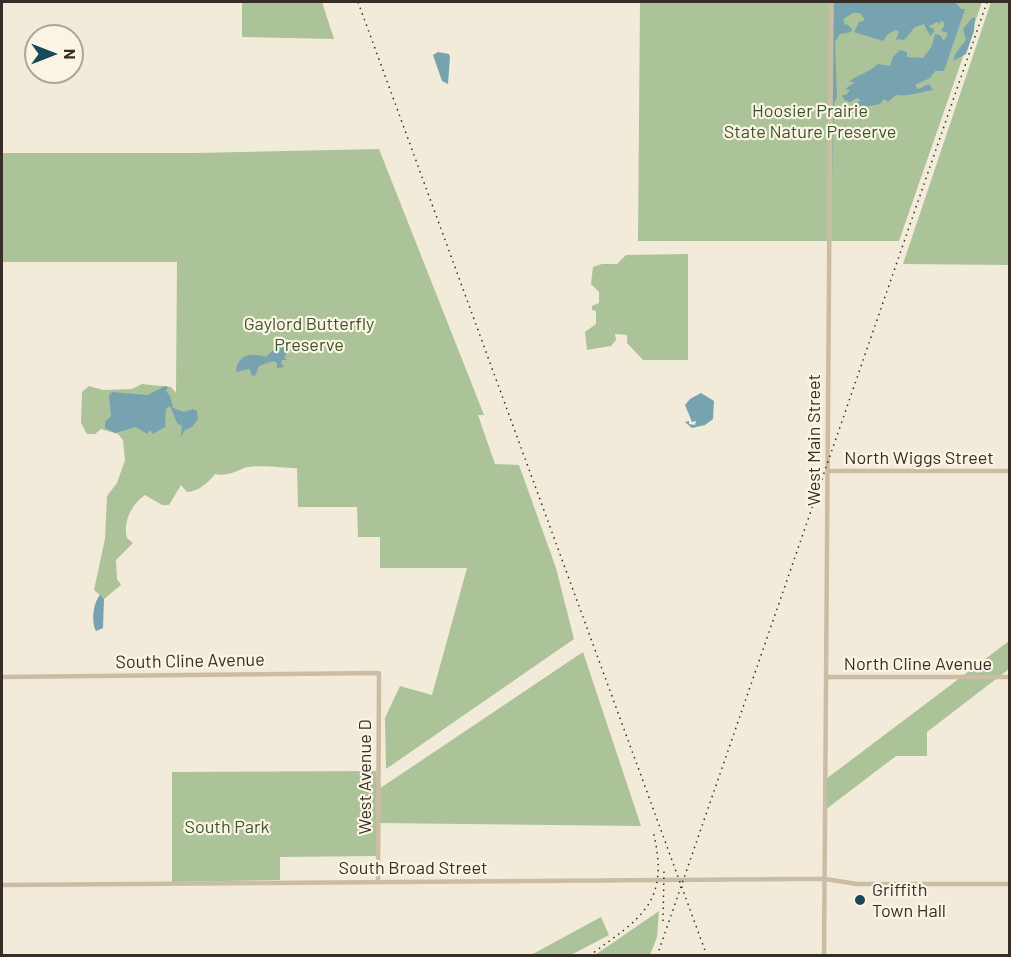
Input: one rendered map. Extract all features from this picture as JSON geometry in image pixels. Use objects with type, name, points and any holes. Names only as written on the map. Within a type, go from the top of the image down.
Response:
[{"type":"street","name":"West Main Street","points":[[824,956],[831,2]]},
{"type":"street","name":"North Wiggs Street","points":[[828,471],[1010,471]]},
{"type":"street","name":"South Cline Avenue","points":[[2,677],[379,673]]},
{"type":"street","name":"West Avenue D","points":[[378,882],[379,673]]},
{"type":"street","name":"North Cline Avenue","points":[[826,677],[1010,677]]},
{"type":"street","name":"South Broad Street","points":[[2,885],[825,879],[857,884],[1010,884]]},
{"type":"green space","points":[[242,2],[322,2],[334,39],[242,37]]},
{"type":"green space","name":"Hoosier Prairie State Nature Preserve","points":[[640,2],[982,2],[899,241],[638,241]]},
{"type":"green space","name":"Hoosier Prairie State Nature Preserve","points":[[991,2],[1009,2],[1009,265],[903,264]]},
{"type":"green space","name":"Gaylord Butterfly Preserve","points":[[379,149],[484,415],[478,415],[495,464],[519,465],[556,568],[574,639],[386,769],[385,718],[400,686],[432,695],[467,568],[380,568],[380,537],[358,537],[357,507],[298,507],[297,468],[254,466],[227,474],[215,474],[203,486],[191,492],[187,492],[181,485],[169,505],[162,505],[145,495],[140,499],[129,514],[126,526],[127,538],[133,543],[116,560],[117,579],[121,585],[104,599],[94,590],[105,539],[107,496],[117,483],[125,460],[123,440],[118,434],[101,429],[95,434],[87,434],[81,423],[82,392],[89,386],[103,390],[132,389],[142,384],[171,387],[176,393],[177,262],[2,262],[2,153],[195,153]]},
{"type":"green space","points":[[688,254],[688,360],[643,360],[627,343],[627,335],[615,334],[616,340],[611,346],[587,350],[585,332],[596,324],[596,311],[592,310],[592,306],[599,303],[599,292],[591,284],[593,267],[602,264],[617,264],[626,255]]},
{"type":"green space","points":[[1009,641],[1009,669],[927,732],[927,756],[896,756],[825,810],[826,779]]},
{"type":"green space","name":"South Park","points":[[583,652],[641,826],[376,823],[376,856],[280,857],[280,880],[172,882],[172,772],[376,771],[379,789]]},
{"type":"green space","points":[[659,911],[657,937],[650,955],[595,955]]},
{"type":"green space","points":[[601,917],[609,935],[571,955],[531,955]]},
{"type":"water","points":[[834,2],[955,2],[961,9],[965,9],[944,71],[935,71],[930,78],[915,85],[918,89],[929,84],[933,90],[910,95],[896,95],[888,102],[884,99],[880,104],[865,107],[859,114],[855,112],[842,117],[849,111],[847,109],[861,100],[857,98],[850,102],[844,100],[842,95],[846,95],[850,90],[845,89],[855,82],[849,82],[878,64],[890,66],[893,57],[900,50],[907,52],[907,57],[923,58],[932,46],[935,34],[940,35],[944,41],[948,33],[941,31],[945,24],[941,20],[940,24],[937,22],[929,26],[931,29],[933,27],[934,32],[930,36],[924,24],[915,27],[904,40],[898,39],[895,42],[899,32],[896,30],[888,34],[883,41],[854,32],[859,22],[865,20],[860,13],[853,13],[843,19],[845,25],[847,24],[852,29],[851,32],[840,34],[835,42],[837,97],[834,103],[832,183]]},
{"type":"water","points":[[972,18],[975,18],[974,31],[966,54],[953,61],[955,54],[966,40],[963,29]]},
{"type":"water","points":[[438,52],[449,54],[450,57],[448,84],[442,81],[433,55]]},
{"type":"water","points":[[293,340],[285,346],[287,353],[284,358],[287,360],[282,360],[281,363],[284,367],[277,368],[277,363],[273,361],[259,366],[255,376],[251,375],[250,369],[236,372],[239,362],[245,356],[266,357],[279,344]]},
{"type":"water","points":[[165,386],[168,387],[166,391],[173,408],[184,412],[193,409],[197,411],[198,419],[192,427],[185,430],[181,437],[182,426],[177,423],[170,406],[166,409],[165,427],[153,434],[150,430],[147,434],[136,427],[115,433],[105,428],[105,422],[111,416],[109,395],[112,392],[148,395]]},
{"type":"water","points":[[701,393],[714,401],[713,419],[705,425],[692,428],[685,422],[689,421],[689,424],[695,425],[696,421],[692,422],[685,405]]},
{"type":"water","points":[[100,595],[104,599],[103,628],[96,631],[94,613]]},
{"type":"railway","points":[[358,2],[707,956]]},
{"type":"railway","points":[[657,956],[987,2]]},
{"type":"railway","points":[[589,956],[623,931],[647,907],[654,893],[658,876],[658,856],[653,831]]},
{"type":"railway","points":[[663,921],[664,870]]},
{"type":"place","name":"Griffith Town Hall","points":[[860,900]]}]
